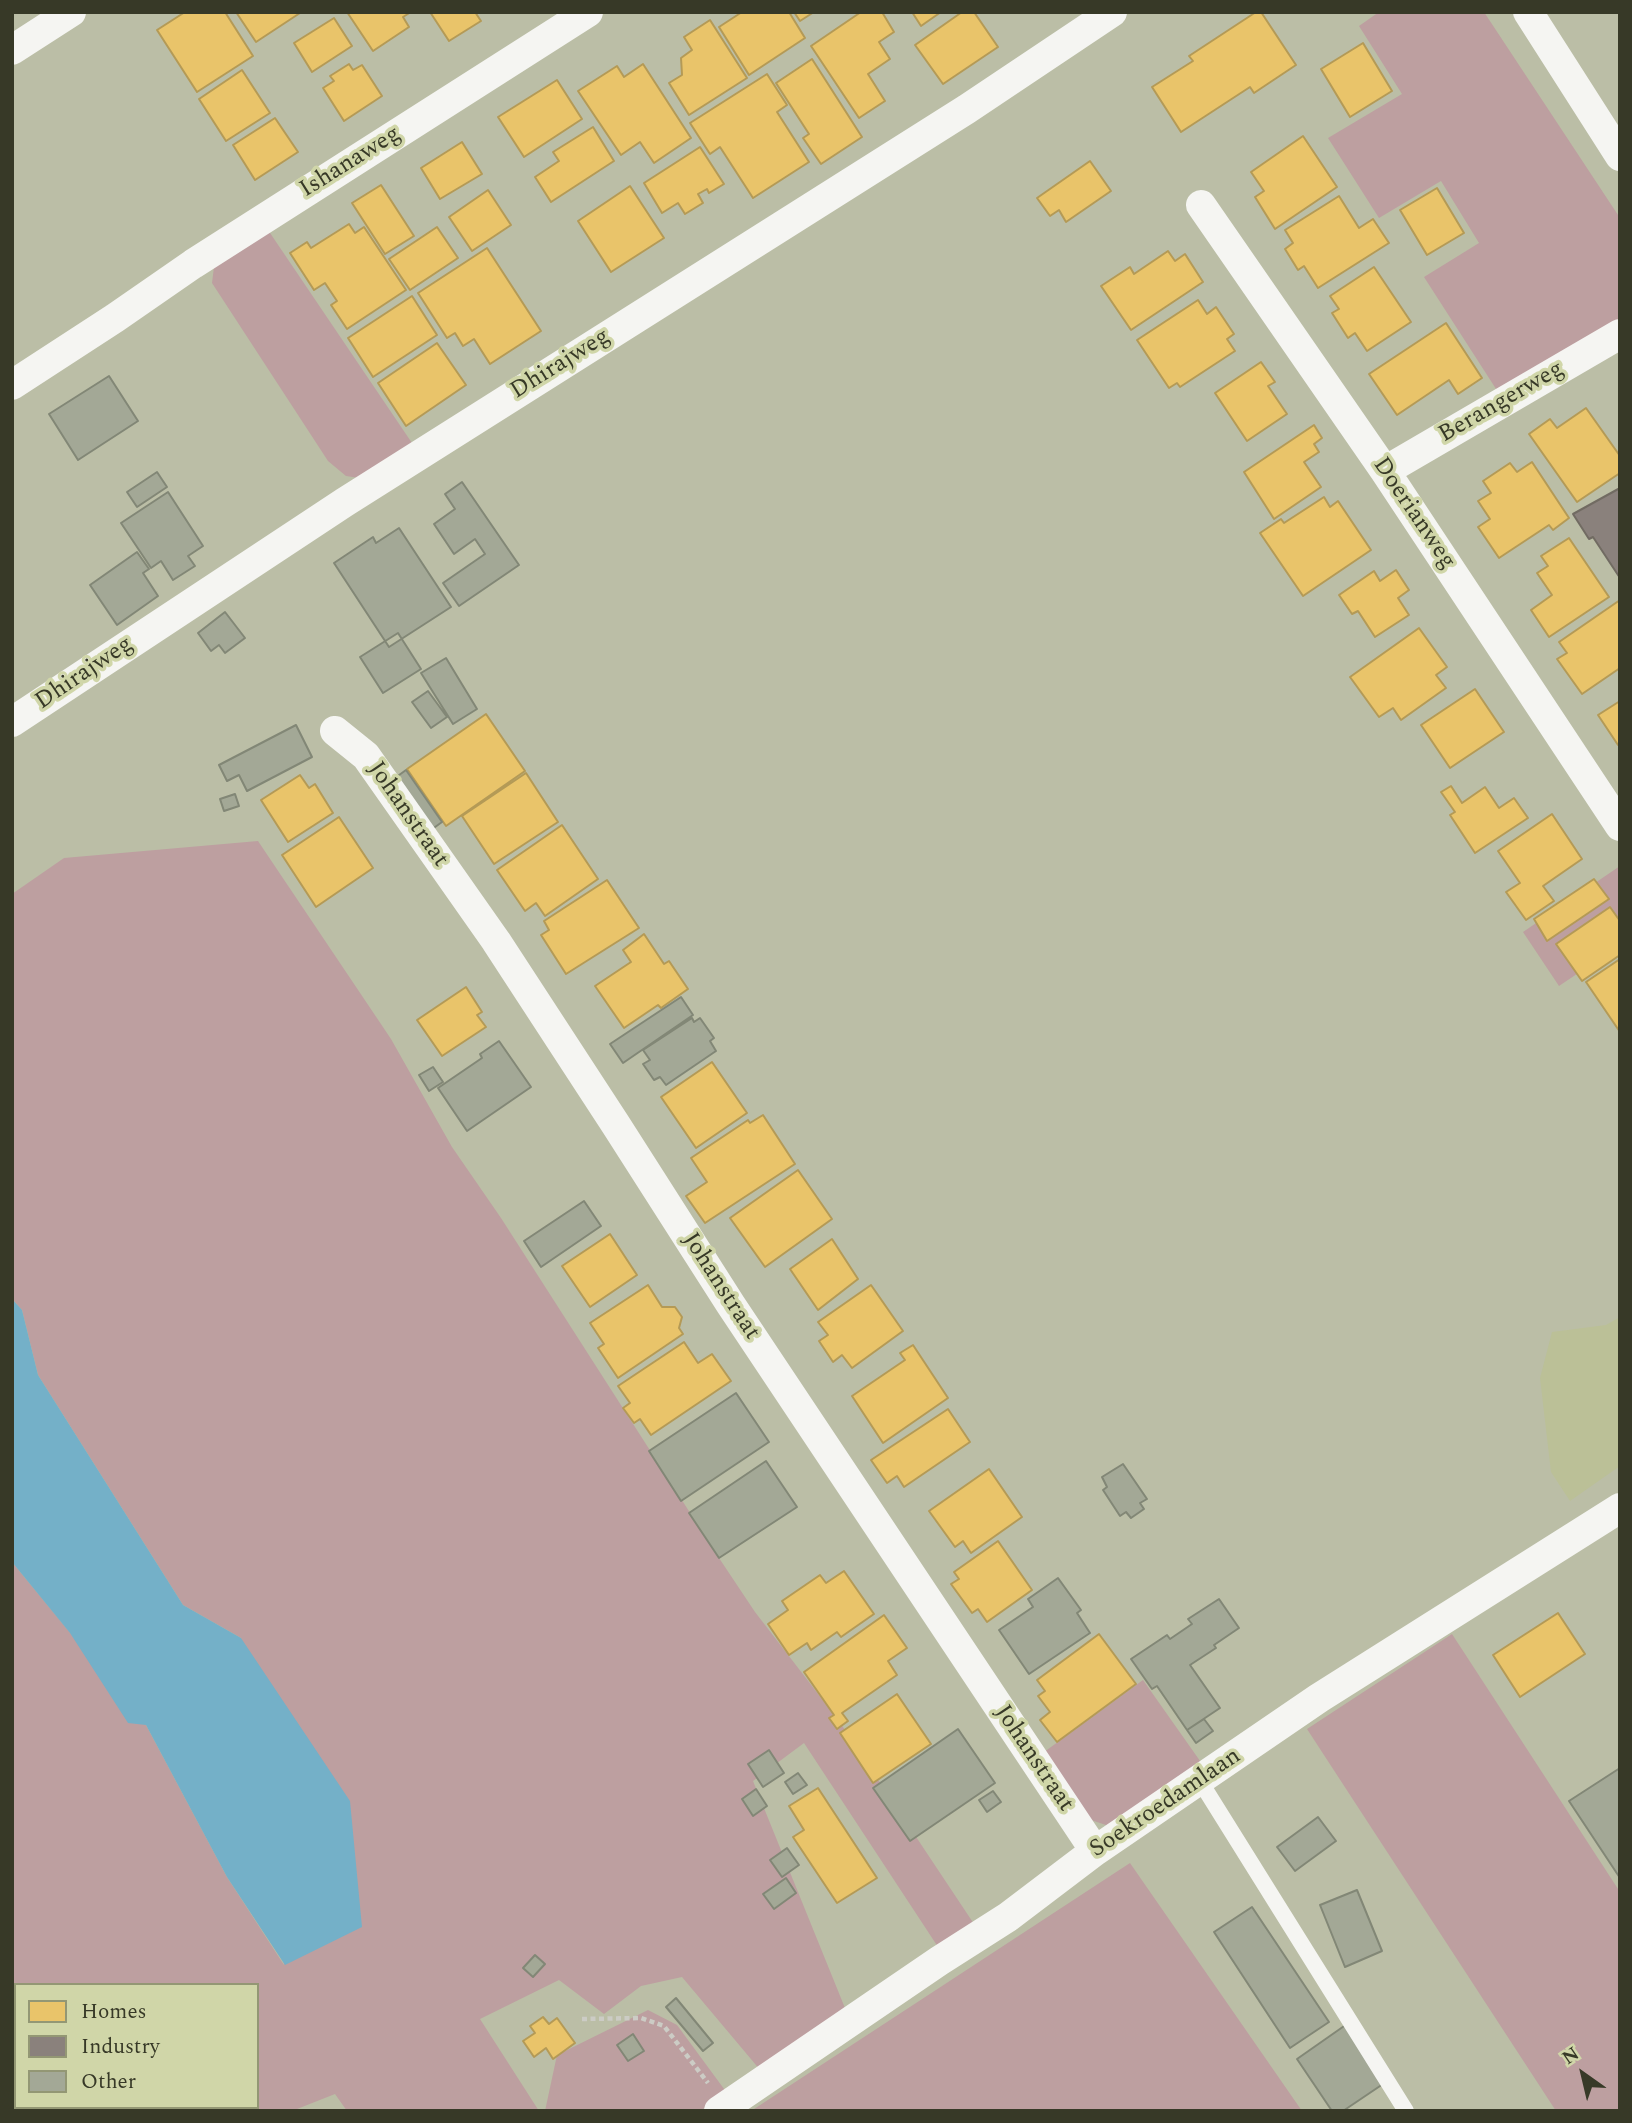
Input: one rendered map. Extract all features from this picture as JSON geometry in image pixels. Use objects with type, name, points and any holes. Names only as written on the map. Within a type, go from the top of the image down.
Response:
[{"type":"street","points":[[12,50],[71,12]]},
{"type":"street","name":"Ishanaweg","points":[[12,385],[193,264],[589,12]]},
{"type":"street","name":"Dhirajweg","points":[[12,722],[345,502],[967,109],[1112,12]]},
{"type":"street","points":[[1528,12],[1620,156]]},
{"type":"street","name":"Doerianweg","points":[[1201,205],[1385,471],[1620,826]]},
{"type":"street","name":"Berangerweg","points":[[1385,471],[1620,334]]},
{"type":"street","name":"Johanstraat","points":[[335,731],[366,756],[496,941],[731,1306],[1095,1852]]},
{"type":"street","name":"Soekroedamlaan","points":[[722,2108],[1008,1917],[1095,1852],[1319,1699],[1620,1508]]},
{"type":"lane","points":[[1200,1781],[1406,2111]]},
{"type":"path","points":[[582,2019],[641,2018],[664,2026],[722,2108]]},
{"type":"shaded area","points":[[1379,12],[1484,12],[1620,218],[1620,324],[1498,392],[1424,277],[1479,243],[1441,181],[1379,218],[1328,138],[1402,94],[1359,26]]},
{"type":"shaded area","points":[[266,227],[414,446],[366,479],[346,476],[328,461],[212,283],[214,267]]},
{"type":"shaded area","points":[[258,841],[391,1039],[452,1147],[501,1218],[719,1558],[755,1612],[839,1721],[976,1927],[940,1950],[804,1743],[753,1781],[847,2013],[761,2071],[682,1977],[641,1986],[604,2014],[559,1980],[480,2019],[539,2111],[347,2111],[335,2094],[292,2111],[12,2111],[12,1562],[146,1725],[227,1877],[284,1965],[241,1638],[183,1605],[38,1375],[22,1310],[12,1299],[12,894],[64,858]]},
{"type":"shaded area","points":[[1620,866],[1620,945],[1559,986],[1523,932]]},
{"type":"shaded area","points":[[1620,1317],[1620,1466],[1570,1501],[1551,1472],[1540,1378],[1552,1332],[1606,1325]]},
{"type":"shaded area","points":[[1452,1634],[1620,1892],[1620,2111],[1556,2111],[1307,1729]]},
{"type":"shaded area","points":[[1143,1680],[1205,1768],[1109,1826],[1088,1819],[1040,1755]]},
{"type":"shaded area","points":[[1130,1863],[1302,2111],[751,2111]]},
{"type":"shaded area","points":[[648,2010],[677,2025],[727,2093],[700,2111],[545,2111],[557,2055]]},
{"type":"water","points":[[12,1299],[22,1310],[38,1375],[183,1605],[241,1638],[350,1801],[362,1927],[285,1965],[227,1877],[146,1725],[128,1723],[70,1633],[12,1562]]},
{"type":"building: Homes","points":[[185,12],[225,12],[253,56],[197,92],[157,30]]},
{"type":"building: Homes","points":[[236,12],[300,12],[300,13],[256,42]]},
{"type":"building: Homes","points":[[347,12],[411,12],[403,17],[409,27],[373,51]]},
{"type":"building: Homes","points":[[430,12],[475,12],[481,21],[449,41]]},
{"type":"building: Homes","points":[[742,12],[789,12],[805,38],[749,75],[719,27]]},
{"type":"building: Homes","points":[[794,12],[814,12],[800,21]]},
{"type":"building: Homes","points":[[861,12],[882,12],[894,32],[879,42],[890,59],[868,74],[885,101],[859,118],[811,46]]},
{"type":"building: Homes","points":[[912,12],[941,12],[921,26]]},
{"type":"building: Homes","points":[[962,12],[974,12],[998,47],[943,84],[915,45]]},
{"type":"building: Homes","points":[[1256,12],[1261,12],[1296,65],[1254,93],[1250,87],[1181,132],[1152,87],[1193,61],[1189,56]]},
{"type":"building: Homes","points":[[334,18],[352,46],[312,72],[294,43]]},
{"type":"building: Homes","points":[[710,20],[747,78],[689,115],[669,83],[682,75],[681,58],[692,50],[684,37]]},
{"type":"building: Homes","points":[[1363,43],[1392,91],[1350,117],[1321,69]]},
{"type":"building: Homes","points":[[812,59],[862,137],[821,164],[803,138],[809,134],[776,83]]},
{"type":"building: Homes","points":[[349,64],[353,70],[362,65],[382,96],[344,121],[323,88],[334,81],[330,76]]},
{"type":"building: Homes","points":[[643,64],[691,138],[654,163],[640,142],[621,155],[578,91],[617,66],[624,77]]},
{"type":"building: Homes","points":[[242,70],[270,113],[226,141],[199,99]]},
{"type":"building: Homes","points":[[767,74],[787,105],[777,112],[809,162],[753,198],[720,147],[710,154],[690,123]]},
{"type":"building: Homes","points":[[557,80],[582,119],[524,157],[498,117]]},
{"type":"building: Homes","points":[[275,118],[298,152],[255,180],[233,145]]},
{"type":"building: Homes","points":[[593,127],[614,161],[551,202],[535,177],[559,161],[553,152]]},
{"type":"building: Homes","points":[[1303,136],[1337,187],[1275,229],[1255,197],[1264,191],[1251,172]]},
{"type":"building: Homes","points":[[462,142],[482,174],[440,199],[421,168]]},
{"type":"building: Homes","points":[[700,147],[724,184],[709,193],[707,189],[698,194],[703,203],[685,214],[678,203],[662,213],[644,183]]},
{"type":"building: Homes","points":[[1090,161],[1111,191],[1066,222],[1059,210],[1050,216],[1037,198]]},
{"type":"building: Homes","points":[[381,185],[414,236],[385,254],[352,203]]},
{"type":"building: Homes","points":[[630,186],[664,238],[611,272],[578,221]]},
{"type":"building: Homes","points":[[1437,188],[1464,233],[1427,255],[1400,210]]},
{"type":"building: Homes","points":[[488,190],[511,225],[472,251],[449,217]]},
{"type":"building: Homes","points":[[1339,196],[1359,228],[1373,219],[1389,243],[1318,288],[1304,266],[1298,270],[1285,249],[1293,243],[1285,230]]},
{"type":"building: Homes","points":[[349,224],[355,233],[364,227],[406,290],[347,329],[331,305],[337,301],[325,283],[314,290],[290,253],[307,242],[311,248]]},
{"type":"building: Homes","points":[[437,227],[458,258],[410,290],[389,259]]},
{"type":"building: Homes","points":[[487,248],[541,331],[490,364],[474,339],[463,346],[455,333],[447,338],[418,293]]},
{"type":"building: Homes","points":[[1168,251],[1175,261],[1185,254],[1203,282],[1131,330],[1101,286],[1130,267],[1134,274]]},
{"type":"building: Homes","points":[[1374,267],[1411,322],[1367,351],[1355,333],[1348,338],[1332,313],[1339,309],[1330,296]]},
{"type":"building: Homes","points":[[412,296],[437,335],[373,377],[348,338]]},
{"type":"building: Homes","points":[[1198,300],[1207,314],[1216,307],[1234,334],[1227,339],[1235,351],[1180,387],[1177,383],[1169,388],[1137,340]]},
{"type":"building: Homes","points":[[1446,323],[1482,378],[1458,394],[1449,380],[1397,415],[1369,374]]},
{"type":"building: Homes","points":[[437,343],[466,385],[406,426],[378,383]]},
{"type":"building: Homes","points":[[1261,362],[1275,382],[1268,386],[1287,414],[1247,441],[1215,393]]},
{"type":"building: Homes","points":[[1586,408],[1620,456],[1620,473],[1577,502],[1529,434],[1550,419],[1557,428]]},
{"type":"building: Homes","points":[[1314,425],[1322,438],[1314,444],[1319,452],[1304,462],[1321,487],[1274,519],[1244,472]]},
{"type":"building: Homes","points":[[1532,462],[1569,518],[1553,530],[1549,525],[1499,558],[1478,527],[1490,519],[1478,501],[1491,493],[1483,481],[1510,463],[1517,472]]},
{"type":"building: Homes","points":[[1324,497],[1330,507],[1338,501],[1371,550],[1303,596],[1260,533],[1281,519],[1284,523]]},
{"type":"building: Homes","points":[[1569,538],[1609,597],[1549,637],[1531,610],[1552,595],[1537,573],[1548,566],[1541,556]]},
{"type":"building: Homes","points":[[1396,570],[1409,590],[1398,598],[1409,615],[1375,637],[1358,611],[1352,614],[1339,595],[1374,571],[1380,581]]},
{"type":"building: Homes","points":[[1620,600],[1620,668],[1582,694],[1557,659],[1567,653],[1559,642]]},
{"type":"building: Homes","points":[[1419,628],[1447,667],[1436,675],[1446,688],[1401,720],[1393,708],[1379,717],[1350,677]]},
{"type":"building: Homes","points":[[1475,689],[1504,732],[1450,768],[1421,725]]},
{"type":"building: Homes","points":[[1620,701],[1620,744],[1618,745],[1598,715]]},
{"type":"building: Homes","points":[[486,714],[525,771],[446,826],[407,769]]},
{"type":"building: Homes","points":[[526,773],[558,822],[494,864],[462,816]]},
{"type":"building: Homes","points":[[300,775],[309,788],[315,784],[333,813],[288,842],[261,800]]},
{"type":"building: Homes","points":[[1451,786],[1462,803],[1485,787],[1499,808],[1514,798],[1528,818],[1475,853],[1450,815],[1455,812],[1441,792]]},
{"type":"building: Homes","points":[[1552,814],[1582,859],[1543,886],[1554,901],[1526,920],[1506,892],[1520,883],[1498,851]]},
{"type":"building: Homes","points":[[339,817],[373,868],[316,907],[282,855]]},
{"type":"building: Homes","points":[[562,825],[598,879],[545,916],[536,903],[525,911],[497,870]]},
{"type":"building: Homes","points":[[1594,879],[1609,899],[1547,941],[1534,919]]},
{"type":"building: Homes","points":[[607,880],[639,928],[566,974],[541,935],[549,930],[544,921]]},
{"type":"building: Homes","points":[[1610,907],[1620,921],[1620,955],[1582,981],[1556,944]]},
{"type":"building: Homes","points":[[644,934],[664,964],[669,961],[688,989],[661,1008],[658,1005],[624,1028],[595,986],[631,962],[623,950]]},
{"type":"building: Homes","points":[[1620,959],[1620,1032],[1586,982]]},
{"type":"building: Homes","points":[[466,987],[482,1012],[477,1015],[486,1027],[442,1056],[417,1020]]},
{"type":"building: Homes","points":[[712,1062],[747,1113],[696,1148],[661,1097]]},
{"type":"building: Homes","points":[[763,1115],[795,1164],[705,1223],[686,1196],[707,1182],[691,1158],[748,1120],[750,1123]]},
{"type":"building: Homes","points":[[798,1170],[832,1219],[765,1267],[730,1218]]},
{"type":"building: Homes","points":[[610,1234],[637,1275],[590,1307],[562,1266]]},
{"type":"building: Homes","points":[[832,1239],[858,1279],[818,1310],[790,1269]]},
{"type":"building: Homes","points":[[648,1285],[662,1307],[675,1307],[682,1317],[679,1328],[683,1334],[618,1378],[598,1348],[604,1344],[590,1323]]},
{"type":"building: Homes","points":[[871,1285],[903,1331],[852,1368],[842,1355],[833,1362],[819,1341],[828,1335],[818,1322]]},
{"type":"building: Homes","points":[[684,1342],[698,1363],[712,1354],[731,1381],[651,1435],[640,1419],[634,1423],[623,1408],[630,1403],[618,1386]]},
{"type":"building: Homes","points":[[913,1345],[948,1398],[883,1443],[852,1396],[905,1360],[900,1353]]},
{"type":"building: Homes","points":[[948,1409],[970,1442],[904,1487],[897,1476],[887,1483],[871,1460]]},
{"type":"building: Homes","points":[[989,1469],[1022,1517],[971,1553],[963,1541],[955,1547],[929,1511]]},
{"type":"building: Homes","points":[[998,1541],[1032,1590],[987,1622],[978,1609],[972,1613],[951,1584],[959,1579],[954,1572]]},
{"type":"building: Homes","points":[[844,1571],[874,1614],[841,1637],[837,1632],[811,1650],[807,1643],[789,1655],[768,1624],[788,1610],[782,1601],[820,1575],[826,1583]]},
{"type":"building: Homes","points":[[1558,1613],[1585,1654],[1520,1697],[1493,1655]]},
{"type":"building: Homes","points":[[884,1615],[907,1648],[888,1661],[897,1675],[842,1713],[848,1721],[837,1729],[829,1718],[834,1715],[804,1672]]},
{"type":"building: Homes","points":[[1099,1634],[1136,1684],[1057,1742],[1040,1720],[1050,1712],[1038,1696],[1045,1691],[1037,1680]]},
{"type":"building: Homes","points":[[897,1694],[931,1744],[873,1783],[840,1733]]},
{"type":"building: Homes","points":[[818,1788],[877,1878],[837,1903],[793,1837],[804,1830],[789,1806]]},
{"type":"building: Homes","points":[[543,2017],[549,2024],[557,2018],[575,2043],[553,2059],[546,2048],[534,2057],[523,2041],[535,2033],[530,2026]]},
{"type":"building: Industry","points":[[1620,488],[1620,578],[1593,537],[1589,539],[1573,514]]},
{"type":"building: Other","points":[[109,376],[138,421],[78,460],[49,414]]},
{"type":"building: Other","points":[[157,472],[167,487],[137,507],[127,492]]},
{"type":"building: Other","points":[[462,482],[519,565],[459,606],[443,583],[485,554],[475,539],[454,554],[434,524],[455,509],[445,494]]},
{"type":"building: Other","points":[[168,492],[203,546],[188,556],[195,566],[173,580],[161,561],[151,568],[121,523]]},
{"type":"building: Other","points":[[399,528],[451,607],[389,647],[334,563],[373,537],[376,543]]},
{"type":"building: Other","points":[[137,552],[149,569],[143,573],[158,596],[117,625],[90,585]]},
{"type":"building: Other","points":[[225,612],[245,638],[225,653],[219,645],[211,651],[198,633]]},
{"type":"building: Other","points":[[398,633],[421,669],[383,693],[360,657]]},
{"type":"building: Other","points":[[446,658],[477,709],[453,724],[421,673]]},
{"type":"building: Other","points":[[428,691],[447,717],[431,728],[412,702]]},
{"type":"building: Other","points":[[296,725],[312,757],[247,791],[239,775],[227,781],[219,765]]},
{"type":"building: Other","points":[[406,770],[442,822],[431,830],[395,778]]},
{"type":"building: Other","points":[[235,794],[239,806],[224,811],[220,799]]},
{"type":"building: Other","points":[[681,997],[693,1015],[623,1063],[610,1044]]},
{"type":"building: Other","points":[[692,1018],[694,1022],[700,1018],[714,1038],[710,1041],[716,1051],[666,1085],[660,1077],[654,1080],[643,1064],[650,1060],[643,1050]]},
{"type":"building: Other","points":[[499,1041],[531,1087],[467,1131],[438,1088],[482,1058],[480,1054]]},
{"type":"building: Other","points":[[433,1067],[443,1082],[429,1091],[419,1075]]},
{"type":"building: Other","points":[[584,1201],[601,1226],[541,1267],[524,1241]]},
{"type":"building: Other","points":[[736,1393],[769,1442],[681,1501],[649,1451]]},
{"type":"building: Other","points":[[766,1461],[797,1507],[719,1558],[689,1513]]},
{"type":"building: Other","points":[[1123,1464],[1147,1499],[1140,1503],[1144,1509],[1131,1518],[1126,1512],[1120,1516],[1103,1490],[1107,1487],[1102,1477]]},
{"type":"building: Other","points":[[1058,1578],[1081,1610],[1077,1613],[1090,1633],[1029,1674],[999,1630],[1033,1607],[1028,1599]]},
{"type":"building: Other","points":[[1219,1599],[1239,1628],[1214,1645],[1216,1648],[1190,1665],[1220,1708],[1187,1730],[1157,1686],[1152,1689],[1131,1659],[1167,1635],[1170,1639],[1192,1624],[1188,1619]]},
{"type":"building: Other","points":[[1204,1719],[1213,1731],[1196,1743],[1187,1730]]},
{"type":"building: Other","points":[[958,1729],[995,1783],[910,1841],[873,1788]]},
{"type":"building: Other","points":[[769,1750],[784,1773],[763,1787],[748,1764]]},
{"type":"building: Other","points":[[1620,1768],[1620,1878],[1569,1801]]},
{"type":"building: Other","points":[[798,1773],[807,1785],[793,1794],[785,1782]]},
{"type":"building: Other","points":[[756,1789],[767,1806],[753,1816],[742,1799]]},
{"type":"building: Other","points":[[993,1791],[1001,1802],[987,1812],[979,1800]]},
{"type":"building: Other","points":[[1318,1817],[1336,1841],[1295,1871],[1277,1847]]},
{"type":"building: Other","points":[[787,1848],[799,1865],[782,1877],[770,1860]]},
{"type":"building: Other","points":[[786,1878],[796,1893],[774,1909],[763,1894]]},
{"type":"building: Other","points":[[1357,1890],[1382,1951],[1345,1967],[1320,1905]]},
{"type":"building: Other","points":[[1252,1907],[1329,2022],[1290,2048],[1214,1932]]},
{"type":"building: Other","points":[[535,1955],[545,1964],[533,1977],[523,1968]]},
{"type":"building: Other","points":[[676,1998],[713,2043],[703,2051],[666,2007]]},
{"type":"building: Other","points":[[1347,2024],[1386,2082],[1343,2111],[1332,2111],[1297,2059]]},
{"type":"building: Other","points":[[633,2034],[644,2051],[628,2061],[617,2045]]}]
